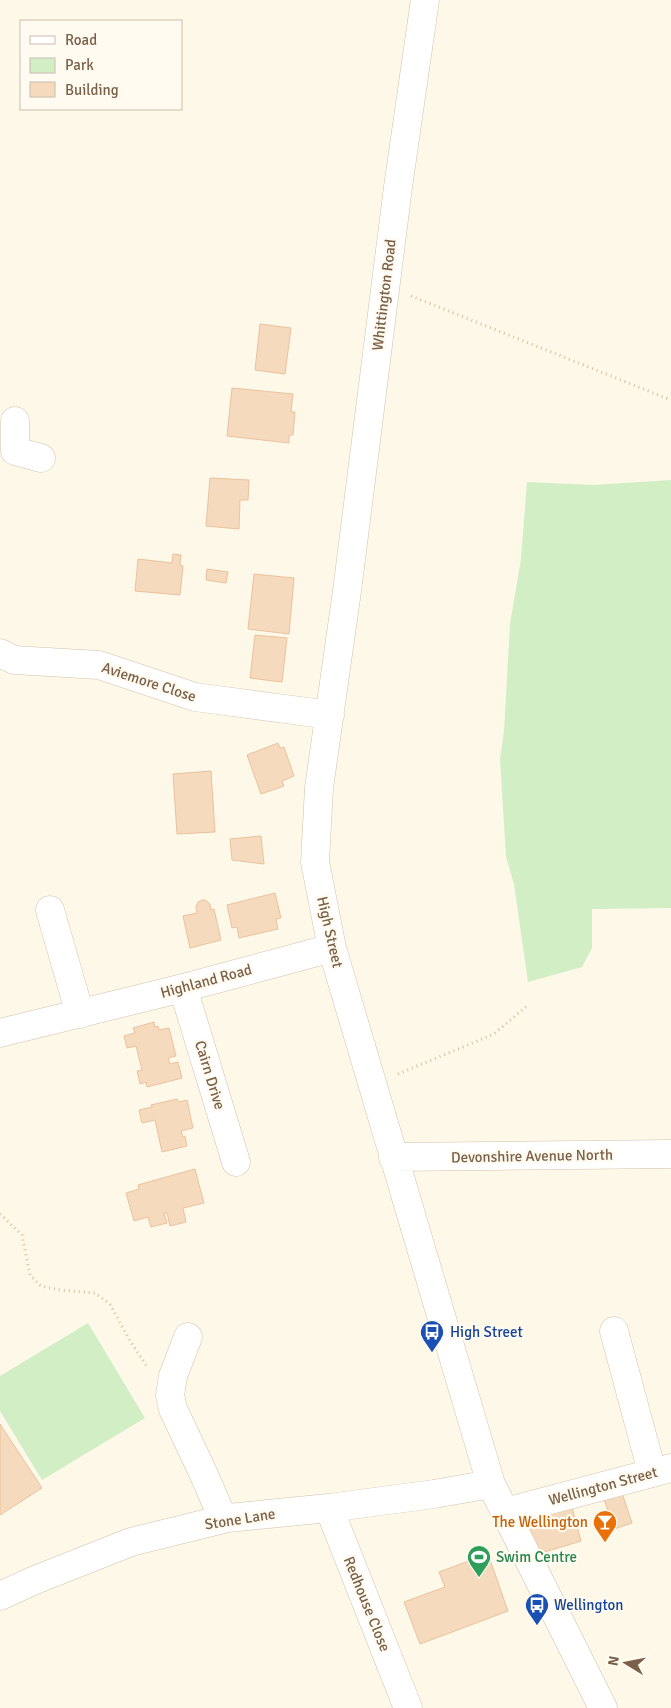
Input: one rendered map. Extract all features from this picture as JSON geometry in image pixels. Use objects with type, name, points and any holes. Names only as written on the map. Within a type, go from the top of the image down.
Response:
[{"type":"street","name":"Whittington Road","points":[[347,591],[399,177],[425,0]]},
{"type":"street","points":[[15,421],[7,459],[41,458]]},
{"type":"street","name":"High Street","points":[[347,591],[319,788],[315,862],[332,948],[491,1484],[603,1708]]},
{"type":"street","name":"Aviemore Close","points":[[0,653],[14,660],[99,665],[195,698],[330,715]]},
{"type":"street","points":[[50,910],[80,1014]]},
{"type":"street","name":"Highland Road","points":[[0,1033],[183,988],[332,948]]},
{"type":"street","name":"Cairn Drive","points":[[183,988],[236,1162]]},
{"type":"street","name":"Devonshire Avenue North","points":[[393,1157],[671,1154]]},
{"type":"street","points":[[614,1331],[662,1470]]},
{"type":"street","points":[[188,1337],[173,1376],[170,1395],[173,1409],[202,1469],[223,1519]]},
{"type":"street","name":"Wellington Street","points":[[505,1512],[662,1470]]},
{"type":"street","name":"Stone Lane","points":[[0,1596],[131,1542],[223,1519],[329,1508],[434,1494],[491,1484]]},
{"type":"street","name":"Redhouse Close","points":[[329,1508],[400,1705]]},
{"type":"path","points":[[385,285],[671,400]]},
{"type":"path","points":[[371,1083],[410,1070],[494,1034],[528,1005]]},
{"type":"path","points":[[0,1214],[22,1235],[30,1276],[41,1286],[60,1290],[95,1293],[110,1304],[152,1374]]},
{"type":"green space","points":[[671,480],[671,908],[592,909],[592,948],[582,967],[528,982],[514,884],[506,857],[500,759],[504,731],[510,624],[521,559],[527,482],[593,485]]},
{"type":"green space","points":[[88,1323],[145,1418],[42,1480],[0,1411],[0,1376]]},
{"type":"building","points":[[260,324],[291,328],[285,374],[255,370]]},
{"type":"building","points":[[232,388],[293,394],[291,412],[295,412],[293,435],[289,435],[289,443],[227,436]]},
{"type":"building","points":[[210,478],[249,480],[248,500],[240,500],[239,529],[206,526]]},
{"type":"building","points":[[173,554],[181,555],[180,565],[183,566],[180,595],[135,591],[138,559],[172,563]]},
{"type":"building","points":[[207,569],[228,572],[226,583],[206,580]]},
{"type":"building","points":[[254,574],[294,578],[289,634],[248,629]]},
{"type":"building","points":[[255,635],[287,638],[282,682],[250,678]]},
{"type":"building","points":[[278,743],[280,748],[284,747],[294,776],[282,781],[284,786],[261,794],[247,755]]},
{"type":"building","points":[[211,771],[215,832],[177,834],[173,774]]},
{"type":"building","points":[[261,836],[264,864],[232,860],[230,839]]},
{"type":"building","points":[[275,893],[281,918],[276,919],[278,929],[239,938],[237,927],[232,928],[227,905]]},
{"type":"building","points":[[202,900],[210,904],[211,910],[214,909],[221,940],[190,948],[183,916],[197,913],[196,907],[198,902]]},
{"type":"building","points":[[154,1022],[155,1027],[158,1026],[159,1030],[169,1028],[176,1056],[168,1058],[170,1064],[178,1062],[182,1078],[147,1087],[146,1082],[140,1084],[137,1071],[142,1070],[136,1046],[127,1048],[124,1036],[135,1033],[133,1028]]},
{"type":"building","points":[[177,1099],[179,1102],[187,1100],[193,1128],[181,1131],[183,1137],[185,1136],[187,1146],[162,1152],[155,1120],[142,1123],[139,1110]]},
{"type":"building","points":[[195,1169],[204,1203],[183,1208],[186,1222],[170,1226],[167,1213],[164,1213],[167,1223],[151,1227],[148,1217],[134,1221],[126,1193],[139,1189],[138,1185]]},
{"type":"building","points":[[0,1424],[42,1488],[0,1515]]},
{"type":"building","points":[[622,1493],[632,1523],[614,1529],[604,1499]]},
{"type":"building","points":[[572,1507],[581,1541],[538,1554],[525,1519]]},
{"type":"building","points":[[488,1554],[508,1611],[420,1644],[404,1602],[445,1587],[439,1572]]},
{"type":"place","name":"High Street","points":[[432,1353]]},
{"type":"place","name":"The Wellington","points":[[605,1543]]},
{"type":"place","name":"Swim Centre","points":[[479,1578]]},
{"type":"place","name":"Wellington","points":[[537,1626]]}]
